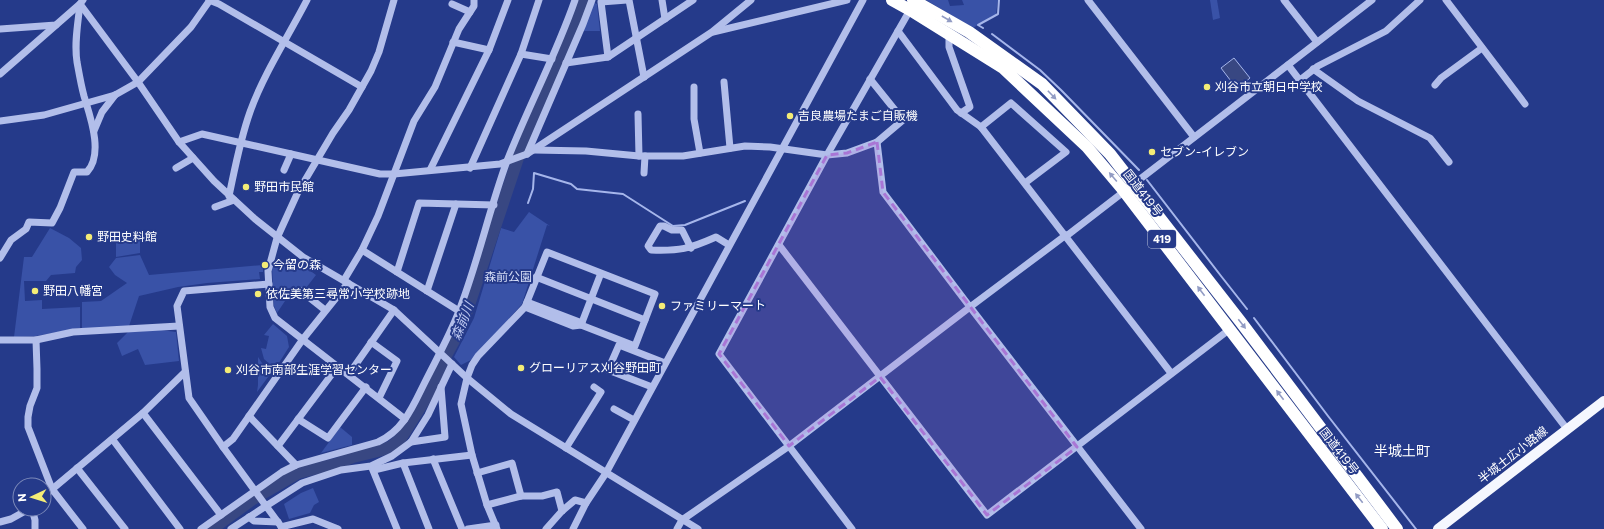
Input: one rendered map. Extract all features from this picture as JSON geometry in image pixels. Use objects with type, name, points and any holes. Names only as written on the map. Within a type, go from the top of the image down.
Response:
[{"type":"highway","name":"国道419号","points":[[892,0],[912,5],[969,32],[1042,84],[1110,154],[1129,187],[1230,329],[1382,529]]},
{"type":"highway","name":"国道419号","points":[[912,5],[949,34],[1003,68],[1129,187],[1336,446],[1397,529]]},
{"type":"main road","name":"半城土広小路線","points":[[1438,529],[1604,401]]},
{"type":"street","points":[[0,121],[44,115],[115,95],[138,82],[191,27],[209,0],[219,4],[362,87]]},
{"type":"street","points":[[215,208],[231,198],[240,143],[250,112],[260,89],[308,0]]},
{"type":"street","points":[[394,0],[379,52],[371,71],[349,110],[333,133],[298,192],[277,238],[268,271],[270,307],[272,314],[405,419]]},
{"type":"street","points":[[223,447],[233,438],[303,339],[346,282],[378,216],[414,121],[435,87],[459,29],[474,6],[474,0]]},
{"type":"street","points":[[430,170],[489,50],[508,0]]},
{"type":"street","points":[[470,168],[521,54],[539,0]]},
{"type":"street","points":[[201,529],[282,472],[296,465],[378,442],[389,437],[398,429],[405,419],[440,352],[459,311],[507,162],[552,59],[575,0]]},
{"type":"street","points":[[526,154],[592,0]]},
{"type":"street","points":[[608,57],[601,2],[628,0],[644,77]]},
{"type":"street","points":[[662,0],[665,19]]},
{"type":"street","points":[[566,63],[608,57],[693,0]]},
{"type":"street","points":[[179,142],[202,134],[380,174],[470,168],[500,164],[534,150],[712,32],[751,0]]},
{"type":"street","points":[[712,32],[847,0]]},
{"type":"street","points":[[572,529],[586,503],[606,473],[729,244],[863,0]]},
{"type":"street","points":[[1088,0],[1194,137]]},
{"type":"street","points":[[1284,0],[1317,42]]},
{"type":"street","points":[[677,529],[682,520],[789,446],[970,307],[1069,234],[1372,0]]},
{"type":"street","points":[[1300,80],[1313,70],[1386,31],[1420,0]]},
{"type":"street","points":[[1446,0],[1525,104]]},
{"type":"street","points":[[80,1],[179,142],[231,198],[277,238],[303,257],[394,310],[466,378],[511,414],[698,529]]},
{"type":"street","points":[[0,74],[56,25],[80,1]]},
{"type":"street","points":[[0,258],[11,240],[26,229],[29,222],[52,223],[60,208],[74,172],[87,172],[92,167],[94,158],[94,131],[87,102],[84,96],[76,55],[80,1]]},
{"type":"street","points":[[452,4],[470,12]]},
{"type":"street","points":[[852,529],[719,354],[779,246],[827,155],[912,5]]},
{"type":"street","points":[[0,29],[56,25]]},
{"type":"street","points":[[898,31],[957,110],[981,127],[1172,374]]},
{"type":"street","points":[[949,34],[949,47],[970,107],[961,113]]},
{"type":"street","points":[[453,42],[489,50]]},
{"type":"street","points":[[1435,85],[1441,78],[1482,48]]},
{"type":"street","points":[[521,54],[552,59]]},
{"type":"street","points":[[1288,65],[1567,429]]},
{"type":"street","points":[[1313,70],[1358,101],[1430,138],[1449,162]]},
{"type":"street","points":[[534,150],[586,151],[642,156],[682,156],[745,146],[770,146],[827,155],[847,153],[877,142],[903,120],[870,79]]},
{"type":"street","points":[[724,82],[730,148]]},
{"type":"street","points":[[694,87],[694,119],[700,153]]},
{"type":"street","points":[[94,131],[102,112],[115,95]]},
{"type":"street","points":[[981,127],[1011,103],[1066,152],[1025,183]]},
{"type":"street","points":[[638,114],[644,174]]},
{"type":"street","points":[[877,142],[883,192],[1141,529]]},
{"type":"street","points":[[284,170],[291,154]]},
{"type":"street","points":[[176,168],[193,158]]},
{"type":"street","points":[[397,272],[419,203],[494,205]]},
{"type":"street","points":[[427,290],[456,204]]},
{"type":"street","points":[[691,248],[682,230],[672,230],[664,226],[660,226],[648,246],[651,250],[668,251],[691,248],[716,237],[729,244]]},
{"type":"street","points":[[779,246],[987,515],[1230,329]]},
{"type":"street","points":[[362,250],[459,311]]},
{"type":"street","points":[[468,529],[496,527],[487,505],[472,455],[460,404],[466,378],[478,356],[526,304],[547,252],[655,294],[635,346],[582,324],[573,326],[526,304]]},
{"type":"street","points":[[582,324],[601,273]]},
{"type":"street","points":[[536,278],[645,320]]},
{"type":"street","points":[[269,284],[184,291],[177,306],[189,398],[281,526]]},
{"type":"street","points":[[301,291],[325,310]]},
{"type":"street","points":[[349,374],[394,310]]},
{"type":"street","points":[[0,340],[36,340],[73,332],[179,326]]},
{"type":"street","points":[[36,340],[37,388],[30,406],[28,427],[47,477]]},
{"type":"street","points":[[371,342],[397,361],[379,398]]},
{"type":"street","points":[[652,387],[608,370],[619,345],[665,363]]},
{"type":"street","points":[[372,468],[411,442],[428,415],[452,364]]},
{"type":"street","points":[[278,446],[338,366]]},
{"type":"street","points":[[83,529],[52,489],[113,440],[185,372]]},
{"type":"street","points":[[298,419],[328,438],[366,387]]},
{"type":"street","points":[[411,442],[445,437],[441,387]]},
{"type":"street","points":[[566,448],[601,392],[594,388]]},
{"type":"street","points":[[614,409],[634,420]]},
{"type":"street","points":[[143,413],[221,514]]},
{"type":"street","points":[[249,416],[296,465]]},
{"type":"street","points":[[113,440],[180,529]]},
{"type":"street","points":[[231,529],[302,483],[341,470],[372,468],[403,462],[472,455]]},
{"type":"street","points":[[433,459],[462,529]]},
{"type":"street","points":[[403,462],[429,529]]},
{"type":"street","points":[[477,472],[512,463],[521,496]]},
{"type":"street","points":[[77,468],[125,529]]},
{"type":"street","points":[[372,468],[397,529]]},
{"type":"street","points":[[487,505],[521,496],[542,496],[557,492],[562,511]]},
{"type":"street","points":[[546,529],[562,511],[575,500],[586,503]]},
{"type":"street","points":[[0,522],[15,517]]},
{"type":"street","points":[[34,517],[35,529]]},
{"type":"street","points":[[249,517],[254,521],[281,526],[313,519],[338,529]]},
{"type":"highlighted area","points":[[877,142],[883,192],[1077,447],[987,515],[880,377],[789,446],[719,354],[827,155],[847,153]]},
{"type":"green space","points":[[926,0],[948,0],[950,6],[964,5],[962,0],[998,0],[996,14],[973,28]]},
{"type":"green space","points":[[1210,0],[1217,0],[1220,18],[1213,20]]},
{"type":"green space","points":[[592,2],[597,4],[600,31],[581,31]]},
{"type":"green space","name":"森前公園","points":[[529,212],[550,226],[547,225],[522,304],[471,360],[461,365],[454,357],[474,318],[501,228],[514,232]]},
{"type":"green space","points":[[50,228],[69,238],[81,248],[82,260],[76,267],[75,273],[51,275],[46,281],[24,281],[25,301],[42,300],[42,309],[80,307],[80,328],[36,336],[14,337],[24,257],[32,257]]},
{"type":"green space","points":[[116,232],[140,239],[140,253],[116,257]]},
{"type":"green space","points":[[140,255],[149,275],[263,265],[263,272],[259,272],[260,279],[178,287],[139,296],[129,326],[82,329],[82,302],[101,301],[127,283],[115,275],[109,267],[116,258]]},
{"type":"green space","points":[[298,262],[316,275],[306,288],[293,289],[277,313],[274,306],[272,267]]},
{"type":"green space","points":[[273,324],[287,336],[289,347],[275,369],[264,359],[261,348],[266,349],[269,336],[264,335]]},
{"type":"green space","points":[[161,330],[176,332],[179,361],[145,365],[138,349],[122,356],[117,343],[128,332]]},
{"type":"green space","points":[[258,357],[271,373],[257,392],[258,385]]},
{"type":"green space","points":[[340,427],[352,437],[352,445],[321,453]]},
{"type":"green space","points":[[313,488],[319,502],[314,505],[310,513],[289,519],[284,504],[301,493]]},
{"type":"shaded area","points":[[1234,58],[1250,78],[1237,89],[1221,68]]},
{"type":"waterway","name":"森前川","points":[[212,529],[253,499],[298,473],[382,450],[392,446],[401,438],[429,393],[441,365],[462,326],[521,149],[584,0]]},
{"type":"waterway","points":[[983,28],[978,25],[998,14],[999,0]]},
{"type":"waterway","points":[[992,34],[1040,70],[1139,170]]},
{"type":"waterway","points":[[528,203],[533,189],[534,173],[571,184],[577,189],[623,194],[673,226],[685,225],[745,201]]},
{"type":"waterway","points":[[1147,180],[1247,309]]},
{"type":"waterway","points":[[1254,318],[1416,529]]},
{"type":"place","name":"刈谷市立朝日中学校","points":[[1207,87]]},
{"type":"place","name":"吉良農場たまご自販機","points":[[790,116]]},
{"type":"place","name":"セブン-イレブン","points":[[1152,152]]},
{"type":"place","name":"野田市民館","points":[[246,187]]},
{"type":"place","name":"野田史料館","points":[[89,237]]},
{"type":"place","name":"今留の森","points":[[265,265]]},
{"type":"place","name":"野田八幡宮","points":[[35,291]]},
{"type":"place","name":"依佐美第三尋常小学校跡地","points":[[258,294]]},
{"type":"place","name":"ファミリーマート","points":[[662,306]]},
{"type":"place","name":"グローリアス刈谷野田町","points":[[521,368]]},
{"type":"place","name":"刈谷市南部生涯学習センター","points":[[228,370]]},
{"type":"district","name":"半城土町","points":[[1402,451]]}]
